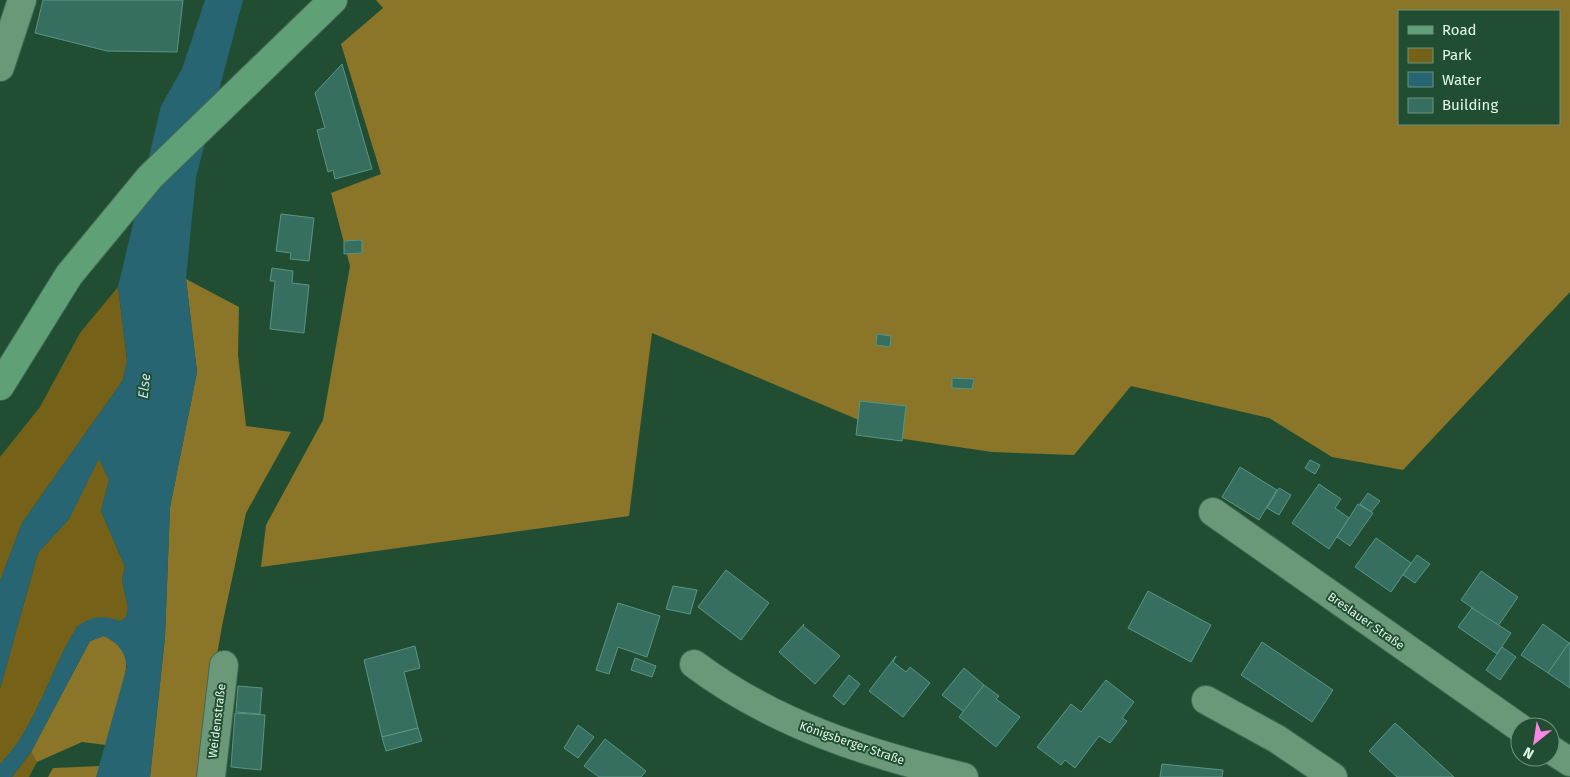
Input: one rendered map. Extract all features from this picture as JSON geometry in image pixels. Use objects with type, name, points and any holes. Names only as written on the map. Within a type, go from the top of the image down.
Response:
[{"type":"main road","points":[[0,386],[69,275],[150,177],[333,0]]},
{"type":"street","points":[[0,67],[22,0]]},
{"type":"street","name":"Breslauer Straße","points":[[1213,512],[1510,721]]},
{"type":"street","name":"Königsberger Straße","points":[[694,664],[727,689],[778,716],[817,733],[964,777]]},
{"type":"street","name":"Weidenstraße","points":[[211,777],[224,665]]},
{"type":"street","points":[[1206,700],[1277,739],[1333,777]]},
{"type":"green space","points":[[118,287],[127,360],[123,380],[22,523],[0,581],[0,457],[40,407],[80,333]]},
{"type":"green space","points":[[99,458],[109,480],[101,511],[125,567],[122,580],[128,608],[126,617],[121,621],[77,627],[24,733],[0,764],[0,689],[38,553],[69,519]]},
{"type":"green space","points":[[31,752],[37,762],[29,777],[12,777]]},
{"type":"shaded area","points":[[376,0],[1570,0],[1570,292],[1403,470],[1332,457],[1269,418],[1131,386],[1074,455],[992,452],[904,439],[652,333],[629,516],[261,567],[266,525],[323,420],[350,266],[331,193],[381,174],[341,44],[383,8]]},
{"type":"shaded area","points":[[186,279],[239,307],[238,355],[246,426],[291,432],[246,513],[222,626],[196,777],[150,777],[165,637],[170,507],[197,372]]},
{"type":"shaded area","points":[[104,636],[121,648],[125,653],[126,661],[123,684],[106,745],[82,742],[37,762],[31,752],[90,641]]},
{"type":"shaded area","points":[[101,766],[96,777],[48,777],[53,768]]},
{"type":"water","name":"Else","points":[[205,0],[243,0],[196,177],[186,279],[197,372],[170,507],[165,637],[150,777],[96,777],[127,666],[120,648],[104,636],[90,641],[31,752],[12,777],[0,777],[0,764],[24,733],[77,627],[92,619],[103,617],[120,621],[126,617],[128,608],[122,580],[125,567],[101,511],[109,480],[99,459],[69,519],[38,553],[0,689],[0,581],[22,523],[123,380],[127,359],[118,287],[161,106],[182,69]]},
{"type":"building","points":[[43,0],[183,0],[177,52],[107,51],[35,33]]},
{"type":"building","points":[[342,64],[372,169],[335,179],[333,170],[328,172],[317,130],[325,128],[315,93]]},
{"type":"building","points":[[281,214],[314,218],[309,261],[290,259],[291,253],[276,251]]},
{"type":"building","points":[[362,240],[362,253],[344,254],[344,241]]},
{"type":"building","points":[[272,268],[293,271],[292,283],[309,285],[304,333],[270,329],[275,281],[270,281]]},
{"type":"building","points":[[877,334],[891,336],[890,347],[876,345]]},
{"type":"building","points":[[952,378],[974,379],[972,389],[952,388]]},
{"type":"building","points":[[860,401],[906,406],[902,441],[856,435]]},
{"type":"building","points":[[1310,460],[1320,465],[1315,474],[1305,468]]},
{"type":"building","points":[[1240,467],[1277,490],[1259,520],[1222,497]]},
{"type":"building","points":[[1319,484],[1341,499],[1335,508],[1349,518],[1329,549],[1292,523]]},
{"type":"building","points":[[1279,488],[1291,495],[1279,515],[1267,508]]},
{"type":"building","points":[[1368,493],[1380,501],[1371,512],[1360,504]]},
{"type":"building","points":[[1358,504],[1373,513],[1350,546],[1337,537]]},
{"type":"building","points":[[1376,538],[1411,563],[1391,592],[1355,567]]},
{"type":"building","points":[[1417,555],[1430,564],[1415,583],[1403,575]]},
{"type":"building","points":[[726,570],[769,603],[741,640],[698,607]]},
{"type":"building","points":[[1481,571],[1518,597],[1498,626],[1461,600]]},
{"type":"building","points":[[673,586],[697,590],[690,614],[666,609]]},
{"type":"building","points":[[1148,591],[1211,625],[1191,662],[1128,628]]},
{"type":"building","points":[[618,603],[660,616],[647,657],[618,647],[609,674],[596,670]]},
{"type":"building","points":[[1472,608],[1511,633],[1497,654],[1458,627]]},
{"type":"building","points":[[804,624],[803,626],[840,656],[815,684],[779,652]]},
{"type":"building","points":[[1543,624],[1569,643],[1548,673],[1521,655]]},
{"type":"building","points":[[1262,642],[1333,690],[1312,722],[1241,675]]},
{"type":"building","points":[[1570,643],[1570,688],[1548,673]]},
{"type":"building","points":[[415,646],[420,668],[404,672],[418,728],[382,737],[364,660]]},
{"type":"building","points":[[1502,647],[1516,657],[1500,680],[1486,670]]},
{"type":"building","points":[[896,656],[893,662],[906,672],[910,667],[930,683],[903,717],[869,691]]},
{"type":"building","points":[[635,658],[656,666],[652,677],[631,670]]},
{"type":"building","points":[[964,668],[984,685],[964,712],[942,695]]},
{"type":"building","points":[[849,675],[860,684],[844,705],[833,696]]},
{"type":"building","points":[[1106,680],[1134,702],[1122,718],[1127,721],[1110,743],[1099,736],[1075,768],[1065,760],[1061,765],[1037,747],[1071,704],[1081,712]]},
{"type":"building","points":[[984,685],[999,696],[996,699],[1020,717],[996,747],[959,717]]},
{"type":"building","points":[[238,686],[262,688],[260,714],[236,712]]},
{"type":"building","points":[[235,713],[265,715],[261,770],[231,767]]},
{"type":"building","points":[[1395,723],[1454,777],[1397,777],[1369,751]]},
{"type":"building","points":[[578,725],[594,737],[578,758],[564,748]]},
{"type":"building","points":[[418,728],[422,741],[386,751],[382,737]]},
{"type":"building","points":[[605,739],[646,771],[641,777],[599,777],[584,766]]},
{"type":"building","points":[[1162,764],[1223,770],[1222,777],[1160,777]]}]
